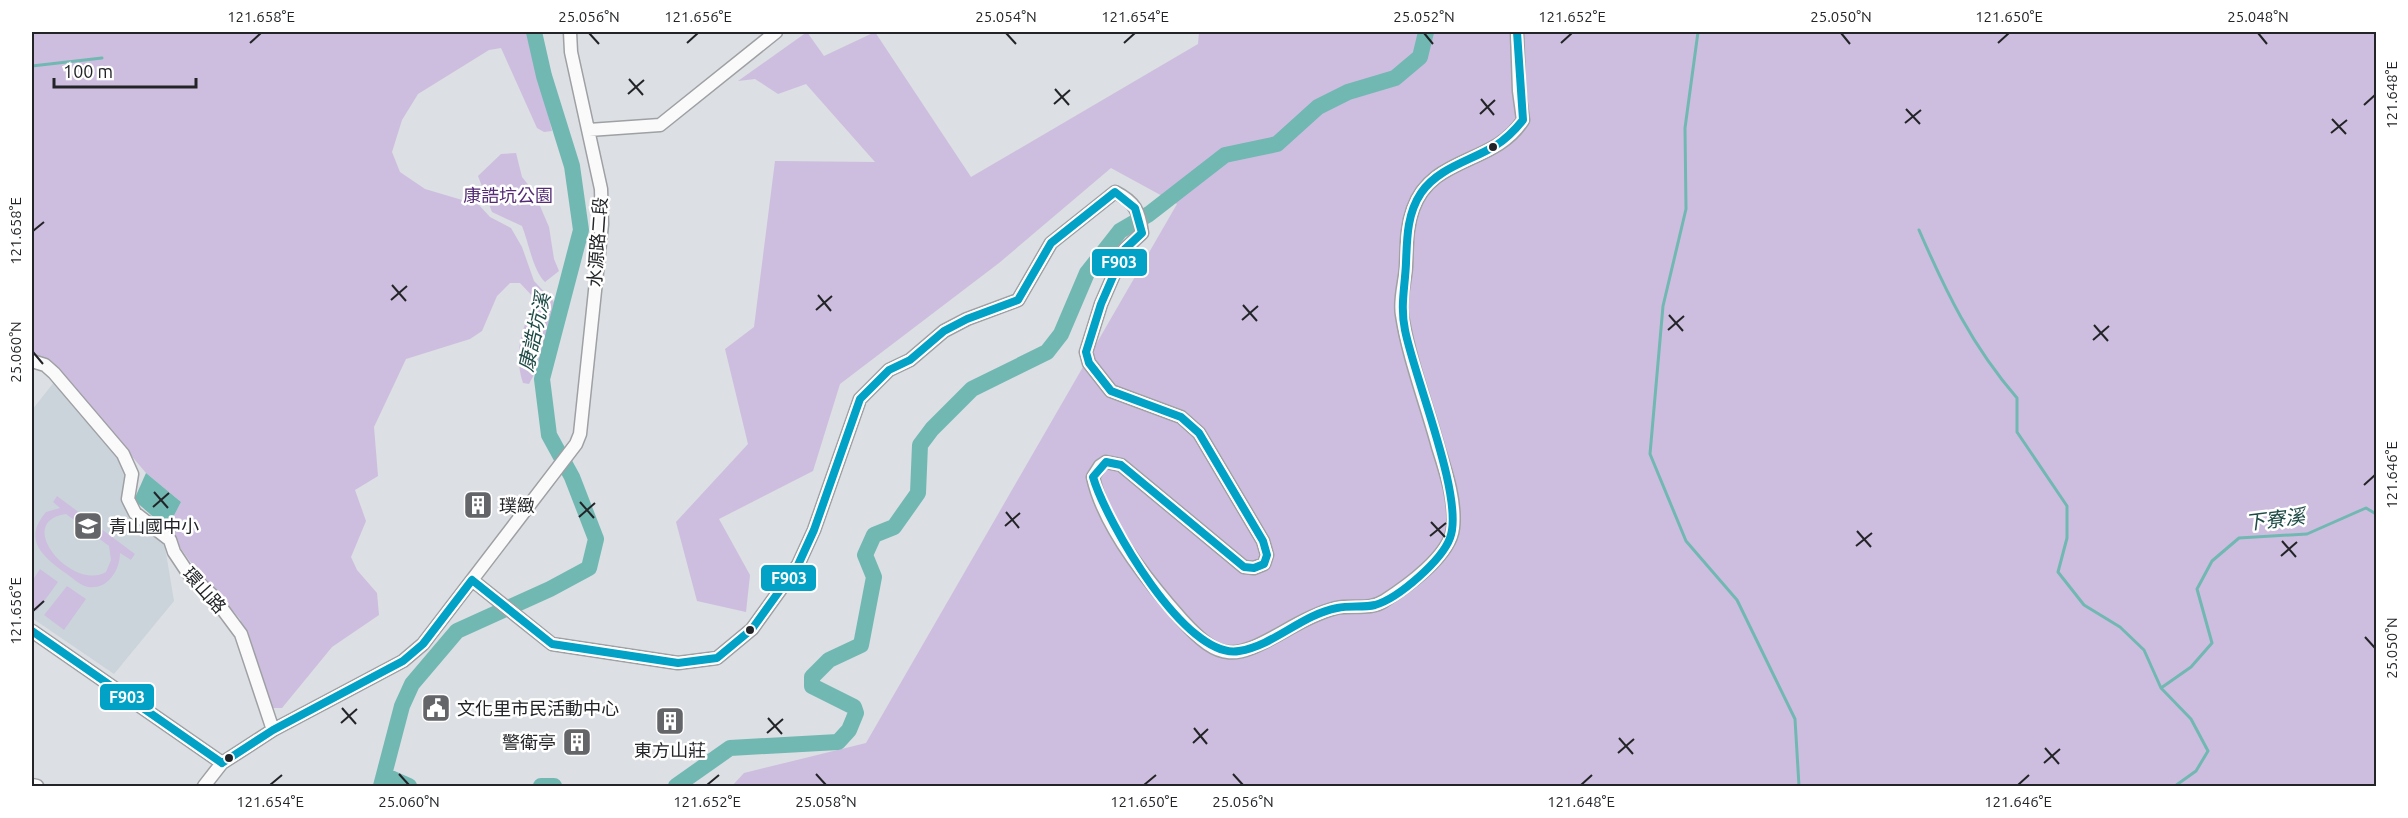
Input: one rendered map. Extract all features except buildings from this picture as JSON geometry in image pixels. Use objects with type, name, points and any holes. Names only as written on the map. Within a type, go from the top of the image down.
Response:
[{"type":"street","name":"水源路二段","points":[[472,580],[557,472],[571,453],[580,434],[602,224],[601,189],[571,52],[570,32]]},
{"type":"street","points":[[589,130],[660,124],[677,113],[776,32]]},
{"type":"street","points":[[204,786],[222,763],[273,730],[403,661],[428,638],[472,580],[552,645],[678,663],[717,658],[752,629],[798,565],[814,530],[860,399],[889,370],[910,360],[944,331],[967,319],[1018,300],[1051,243],[1115,192],[1136,206],[1142,233],[1125,249],[1101,304],[1086,352],[1089,363],[1111,391],[1181,417],[1199,433],[1263,541],[1268,555],[1264,564],[1254,568],[1244,567],[1121,465],[1106,462],[1100,466],[1093,477],[1101,506],[1154,588],[1207,646],[1222,652],[1243,650],[1263,643],[1306,619],[1338,608],[1382,603],[1434,563],[1449,540],[1453,528],[1449,483],[1401,313],[1406,233],[1413,208],[1424,188],[1438,173],[1474,158],[1516,131],[1523,120],[1518,91],[1517,32]]},
{"type":"street","name":"環山路","points":[[32,361],[45,366],[54,373],[123,454],[132,474],[128,500],[135,513],[170,540],[174,552],[188,573],[212,595],[241,634],[273,730]]},
{"type":"street","points":[[32,631],[222,763]]},
{"type":"street","points":[[32,785],[37,786]]},
{"type":"shaded area","name":"青山國中小","points":[[55,381],[118,456],[126,473],[123,498],[130,516],[157,536],[165,547],[174,601],[114,674],[32,618],[32,410]]},
{"type":"green space","points":[[32,32],[528,32],[552,131],[544,132],[537,128],[501,48],[489,50],[418,94],[402,120],[392,152],[400,172],[425,189],[479,205],[490,217],[511,228],[522,247],[534,281],[554,302],[539,365],[529,384],[523,383],[519,351],[523,330],[536,300],[520,283],[510,283],[497,296],[482,331],[470,339],[406,359],[374,427],[378,476],[355,490],[366,521],[351,557],[357,570],[377,593],[379,615],[332,647],[282,708],[273,708],[266,698],[240,619],[189,560],[167,529],[181,502],[146,473],[53,363],[32,355]]},
{"type":"green space","points":[[807,32],[824,56],[875,32],[971,177],[1198,44],[1199,32],[2376,32],[2376,786],[732,786],[744,773],[866,743],[1177,204],[1111,168],[999,263],[840,384],[813,471],[719,519],[750,575],[746,612],[697,601],[676,522],[748,444],[725,349],[754,327],[775,161],[875,162],[806,84],[778,94],[755,79],[738,81]]},
{"type":"green space","name":"康誥坑公園","points":[[516,153],[522,177],[534,192],[549,227],[554,259],[559,271],[545,282],[534,264],[522,226],[492,212],[478,176],[501,154]]},
{"type":"green space","points":[[57,496],[135,554],[131,560],[120,553],[118,566],[112,578],[95,587],[82,585],[64,572],[42,553],[36,538],[39,522],[46,512],[60,508],[53,502]],"holes":[[[66,514],[109,546],[111,560],[106,572],[93,576],[65,565],[53,553],[46,541],[45,529],[51,520]]]},
{"type":"green space","points":[[40,569],[58,582],[37,611],[32,607],[32,581]]},
{"type":"green space","points":[[67,586],[86,599],[64,630],[44,615]]},
{"type":"water","points":[[146,473],[181,502],[167,529],[134,500]]},
{"type":"waterway","name":"康誥坑溪","points":[[381,786],[402,706],[412,684],[457,631],[550,589],[589,568],[596,539],[572,477],[549,435],[542,379],[581,230],[572,166],[544,76],[534,32]]},
{"type":"waterway","points":[[676,786],[730,748],[838,742],[849,730],[856,713],[854,707],[812,686],[812,677],[829,660],[861,645],[874,577],[865,555],[874,535],[894,527],[918,493],[920,445],[932,429],[972,389],[1047,352],[1061,334],[1087,273],[1120,231],[1149,214],[1225,155],[1277,144],[1318,107],[1348,92],[1395,78],[1420,57],[1426,32]]},
{"type":"waterway","points":[[1698,32],[1685,128],[1686,209],[1663,306],[1650,454],[1686,541],[1737,600],[1795,719],[1799,786]]},
{"type":"waterway","points":[[32,66],[102,58]]},
{"type":"waterway","points":[[1919,230],[1961,318],[1987,359],[2017,398],[2017,432],[2067,506],[2067,538],[2058,572],[2084,605],[2120,627],[2144,650],[2161,688],[2191,719],[2208,751],[2196,771],[2175,786]]},
{"type":"waterway","name":"下寮溪","points":[[2161,688],[2191,667],[2212,643],[2197,589],[2212,561],[2239,538],[2307,534],[2366,508],[2376,514]]},
{"type":"waterway","points":[[384,775],[409,786]]},
{"type":"waterway","points":[[541,786],[554,786]]},
{"type":"transit line","name":"F903","points":[[472,580],[552,644],[678,663],[717,658],[752,629],[798,565],[814,530],[860,399],[889,370],[910,360],[944,331],[967,319],[1018,300],[1051,243],[1115,192],[1135,208],[1142,233],[1125,249],[1101,304],[1086,352],[1089,363],[1111,391],[1181,417],[1199,433],[1263,541],[1267,555],[1264,564],[1254,568],[1244,567],[1121,465],[1106,462],[1093,477],[1101,498],[1131,554],[1173,612],[1196,634],[1218,648],[1239,651],[1252,648],[1324,612],[1342,607],[1370,606],[1385,601],[1407,587],[1438,557],[1450,538],[1453,520],[1445,467],[1405,330],[1403,296],[1410,218],[1421,193],[1436,177],[1495,146],[1523,120],[1517,32]]},
{"type":"transit line","name":"F903","points":[[222,763],[273,730],[403,661],[423,644],[472,580]]},
{"type":"transit line","name":"F903","points":[[32,631],[222,763]]},
{"type":"place","name":"璞緻","points":[[478,505]]},
{"type":"place","name":"青山國中小","points":[[88,526]]},
{"type":"place","name":"文化里市民活動中心","points":[[436,708]]},
{"type":"place","name":"東方山莊","points":[[670,721]]},
{"type":"place","name":"警衛亭","points":[[577,742]]}]
